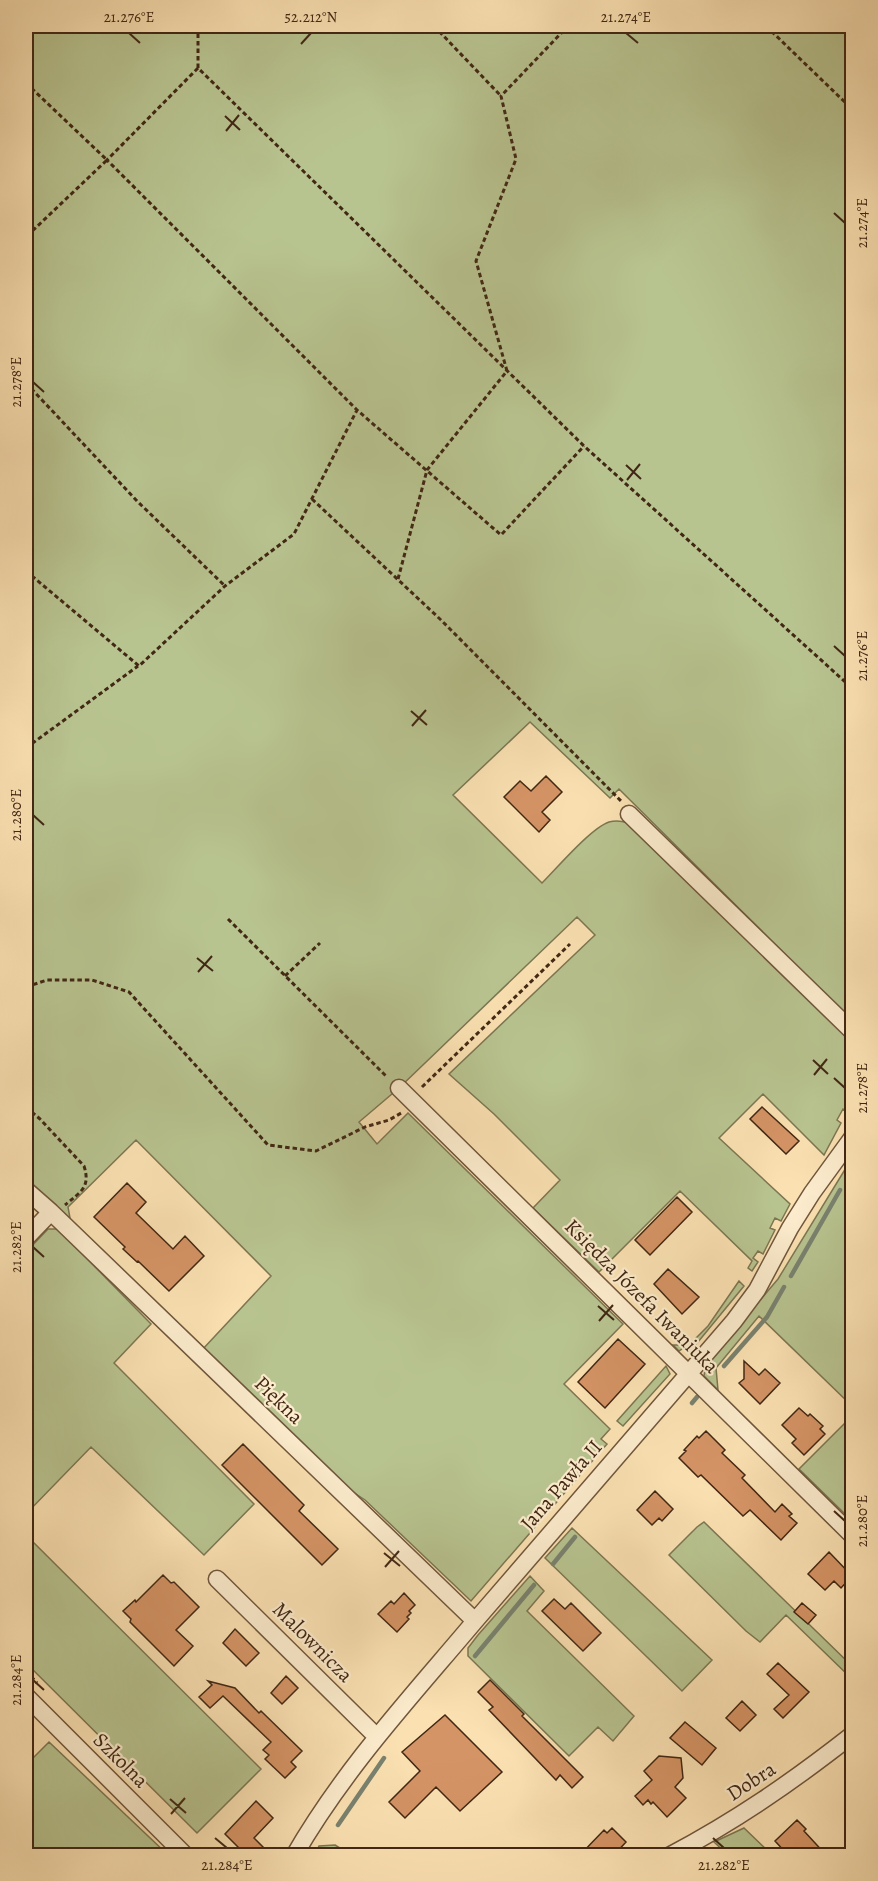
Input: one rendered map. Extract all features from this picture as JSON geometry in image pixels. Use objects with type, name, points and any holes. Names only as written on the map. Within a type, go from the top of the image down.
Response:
[{"type":"street","points":[[629,814],[852,1031]]},
{"type":"street","name":"Księdza Józefa Iwaniuka","points":[[408,1098],[852,1535]]},
{"type":"street","name":"Jana Pawła II","points":[[294,1856],[316,1817],[376,1736],[734,1321],[757,1290],[790,1228],[852,1138]]},
{"type":"street","name":"Piękna","points":[[26,1190],[475,1621]]},
{"type":"street","points":[[26,1238],[51,1212]]},
{"type":"street","name":"Malownicza","points":[[218,1579],[376,1736]]},
{"type":"street","name":"Szkolna","points":[[26,1696],[186,1856]]},
{"type":"street","name":"Dobra","points":[[669,1856],[750,1810],[793,1781],[852,1735]]},
{"type":"path","points":[[26,237],[107,160],[198,68],[198,26]]},
{"type":"path","points":[[434,26],[501,96],[516,159],[476,261],[507,371]]},
{"type":"path","points":[[501,96],[568,26]]},
{"type":"path","points":[[766,26],[852,109]]},
{"type":"path","points":[[198,68],[584,446],[852,688]]},
{"type":"path","points":[[26,83],[107,160],[357,410],[501,535],[584,446]]},
{"type":"path","points":[[398,579],[427,470],[507,371]]},
{"type":"path","points":[[26,383],[137,501],[225,586]]},
{"type":"path","points":[[26,748],[139,666],[225,586],[294,534],[357,410]]},
{"type":"path","points":[[312,499],[398,579],[621,799],[629,814]]},
{"type":"path","points":[[26,571],[139,666]]},
{"type":"path","points":[[228,919],[408,1098]]},
{"type":"path","points":[[285,976],[320,943]]},
{"type":"path","points":[[26,987],[47,980],[92,980],[129,992],[268,1144],[316,1151],[365,1127],[389,1120],[408,1098],[570,944]]},
{"type":"path","points":[[26,1107],[78,1158],[88,1176],[86,1186],[59,1211],[51,1212]]},
{"type":"path","points":[[848,1119],[852,1112]]},
{"type":"green space","points":[[26,26],[852,26],[852,1021],[619,789],[610,798],[530,722],[453,795],[542,883],[593,832],[609,822],[628,823],[852,1040],[852,1106],[848,1112],[843,1109],[837,1120],[841,1123],[824,1155],[763,1094],[719,1138],[790,1204],[781,1221],[775,1218],[770,1228],[775,1230],[763,1254],[758,1251],[753,1258],[758,1262],[752,1271],[748,1268],[752,1261],[680,1191],[599,1272],[533,1208],[560,1180],[494,1114],[449,1074],[595,935],[577,917],[399,1088],[359,1122],[377,1144],[408,1113],[623,1324],[564,1384],[610,1429],[601,1439],[607,1444],[471,1601],[365,1500],[338,1482],[202,1350],[271,1276],[136,1140],[68,1207],[70,1218],[44,1198],[26,1216]]},
{"type":"green space","points":[[852,1158],[852,1406],[759,1316],[716,1368],[718,1390],[704,1376],[706,1364],[778,1279]]},
{"type":"green space","points":[[48,1229],[58,1229],[151,1324],[114,1363],[254,1504],[204,1555],[91,1447],[26,1514],[26,1252]]},
{"type":"green space","points":[[739,1281],[744,1286],[698,1342],[691,1349],[679,1351],[673,1345],[689,1345],[708,1326]]},
{"type":"green space","points":[[666,1366],[670,1374],[623,1426],[617,1421]]},
{"type":"green space","points":[[852,1416],[852,1509],[846,1515],[799,1469]]},
{"type":"green space","points":[[704,1522],[852,1666],[852,1679],[786,1615],[760,1642],[669,1555]]},
{"type":"green space","points":[[572,1528],[712,1660],[682,1691],[545,1558]]},
{"type":"green space","points":[[26,1535],[261,1769],[197,1833],[26,1663]]},
{"type":"green space","points":[[530,1576],[544,1591],[527,1611],[634,1716],[613,1741],[598,1727],[569,1756],[468,1656],[468,1648],[478,1635]]},
{"type":"green space","points":[[49,1742],[168,1855],[26,1855],[26,1765]]},
{"type":"green space","points":[[744,1828],[772,1855],[728,1855],[714,1842]]},
{"type":"green space","points":[[335,1845],[340,1848],[336,1855],[315,1855],[319,1846]]},
{"type":"building","points":[[546,776],[562,792],[542,812],[550,820],[539,832],[504,797],[520,781],[531,791]]},
{"type":"building","points":[[762,1107],[799,1141],[786,1154],[750,1119]]},
{"type":"building","points":[[127,1183],[146,1202],[136,1213],[173,1249],[185,1236],[204,1256],[169,1291],[123,1249],[125,1247],[94,1217]]},
{"type":"building","points":[[677,1197],[692,1212],[650,1255],[635,1240]]},
{"type":"building","points":[[668,1269],[699,1297],[682,1314],[654,1284]]},
{"type":"building","points":[[618,1339],[645,1364],[605,1408],[578,1382]]},
{"type":"building","points":[[744,1361],[759,1375],[765,1369],[780,1383],[760,1404],[739,1383],[744,1379]]},
{"type":"building","points":[[799,1408],[823,1426],[820,1429],[825,1434],[804,1455],[792,1443],[796,1439],[782,1425]]},
{"type":"building","points":[[706,1431],[725,1450],[722,1453],[745,1475],[742,1478],[775,1512],[782,1504],[792,1514],[789,1516],[797,1523],[781,1540],[750,1510],[743,1516],[701,1475],[698,1477],[679,1458],[697,1436],[699,1438]]},
{"type":"building","points":[[243,1444],[304,1505],[299,1511],[338,1549],[322,1565],[222,1465]]},
{"type":"building","points":[[655,1491],[673,1509],[662,1521],[659,1518],[652,1525],[637,1510]]},
{"type":"building","points":[[829,1552],[852,1576],[841,1588],[834,1581],[825,1590],[808,1574]]},
{"type":"building","points":[[163,1575],[171,1583],[174,1582],[199,1607],[176,1630],[193,1646],[174,1666],[130,1622],[131,1619],[123,1611],[135,1600],[136,1602]]},
{"type":"building","points":[[404,1593],[415,1605],[409,1611],[411,1613],[407,1617],[409,1619],[397,1632],[378,1614],[391,1601],[394,1604]]},
{"type":"building","points":[[554,1599],[565,1609],[571,1603],[601,1633],[583,1651],[542,1611]]},
{"type":"building","points":[[802,1603],[816,1615],[808,1624],[794,1612]]},
{"type":"building","points":[[235,1629],[259,1653],[246,1666],[223,1643]]},
{"type":"building","points":[[778,1663],[809,1692],[783,1718],[774,1709],[789,1695],[767,1674]]},
{"type":"building","points":[[286,1676],[298,1688],[282,1704],[271,1693]]},
{"type":"building","points":[[490,1680],[524,1714],[522,1716],[583,1777],[572,1788],[560,1775],[556,1780],[489,1710],[493,1707],[478,1692]]},
{"type":"building","points":[[208,1681],[235,1688],[302,1751],[291,1762],[296,1767],[285,1778],[265,1759],[269,1755],[263,1750],[271,1742],[223,1696],[210,1708],[199,1697],[212,1685]]},
{"type":"building","points":[[742,1701],[756,1715],[740,1731],[726,1718]]},
{"type":"building","points":[[445,1715],[502,1772],[460,1811],[436,1787],[405,1818],[389,1802],[420,1771],[402,1752]]},
{"type":"building","points":[[685,1722],[716,1748],[702,1765],[670,1738]]},
{"type":"building","points":[[659,1756],[681,1758],[683,1778],[675,1787],[686,1798],[667,1817],[653,1802],[651,1804],[648,1800],[643,1805],[635,1796],[652,1780],[644,1771]]},
{"type":"building","points":[[256,1801],[273,1818],[254,1838],[265,1849],[258,1856],[247,1856],[225,1834]]},
{"type":"building","points":[[797,1820],[827,1856],[789,1856],[775,1841]]},
{"type":"building","points":[[612,1828],[626,1842],[613,1856],[579,1856],[604,1830],[607,1833]]},
{"type":"waterway","points":[[791,1276],[840,1190]]},
{"type":"waterway","points":[[724,1366],[767,1317],[784,1287]]},
{"type":"waterway","points":[[692,1403],[697,1397]]},
{"type":"waterway","points":[[553,1564],[575,1537]]},
{"type":"waterway","points":[[475,1656],[534,1585]]},
{"type":"waterway","points":[[338,1825],[384,1758]]}]
